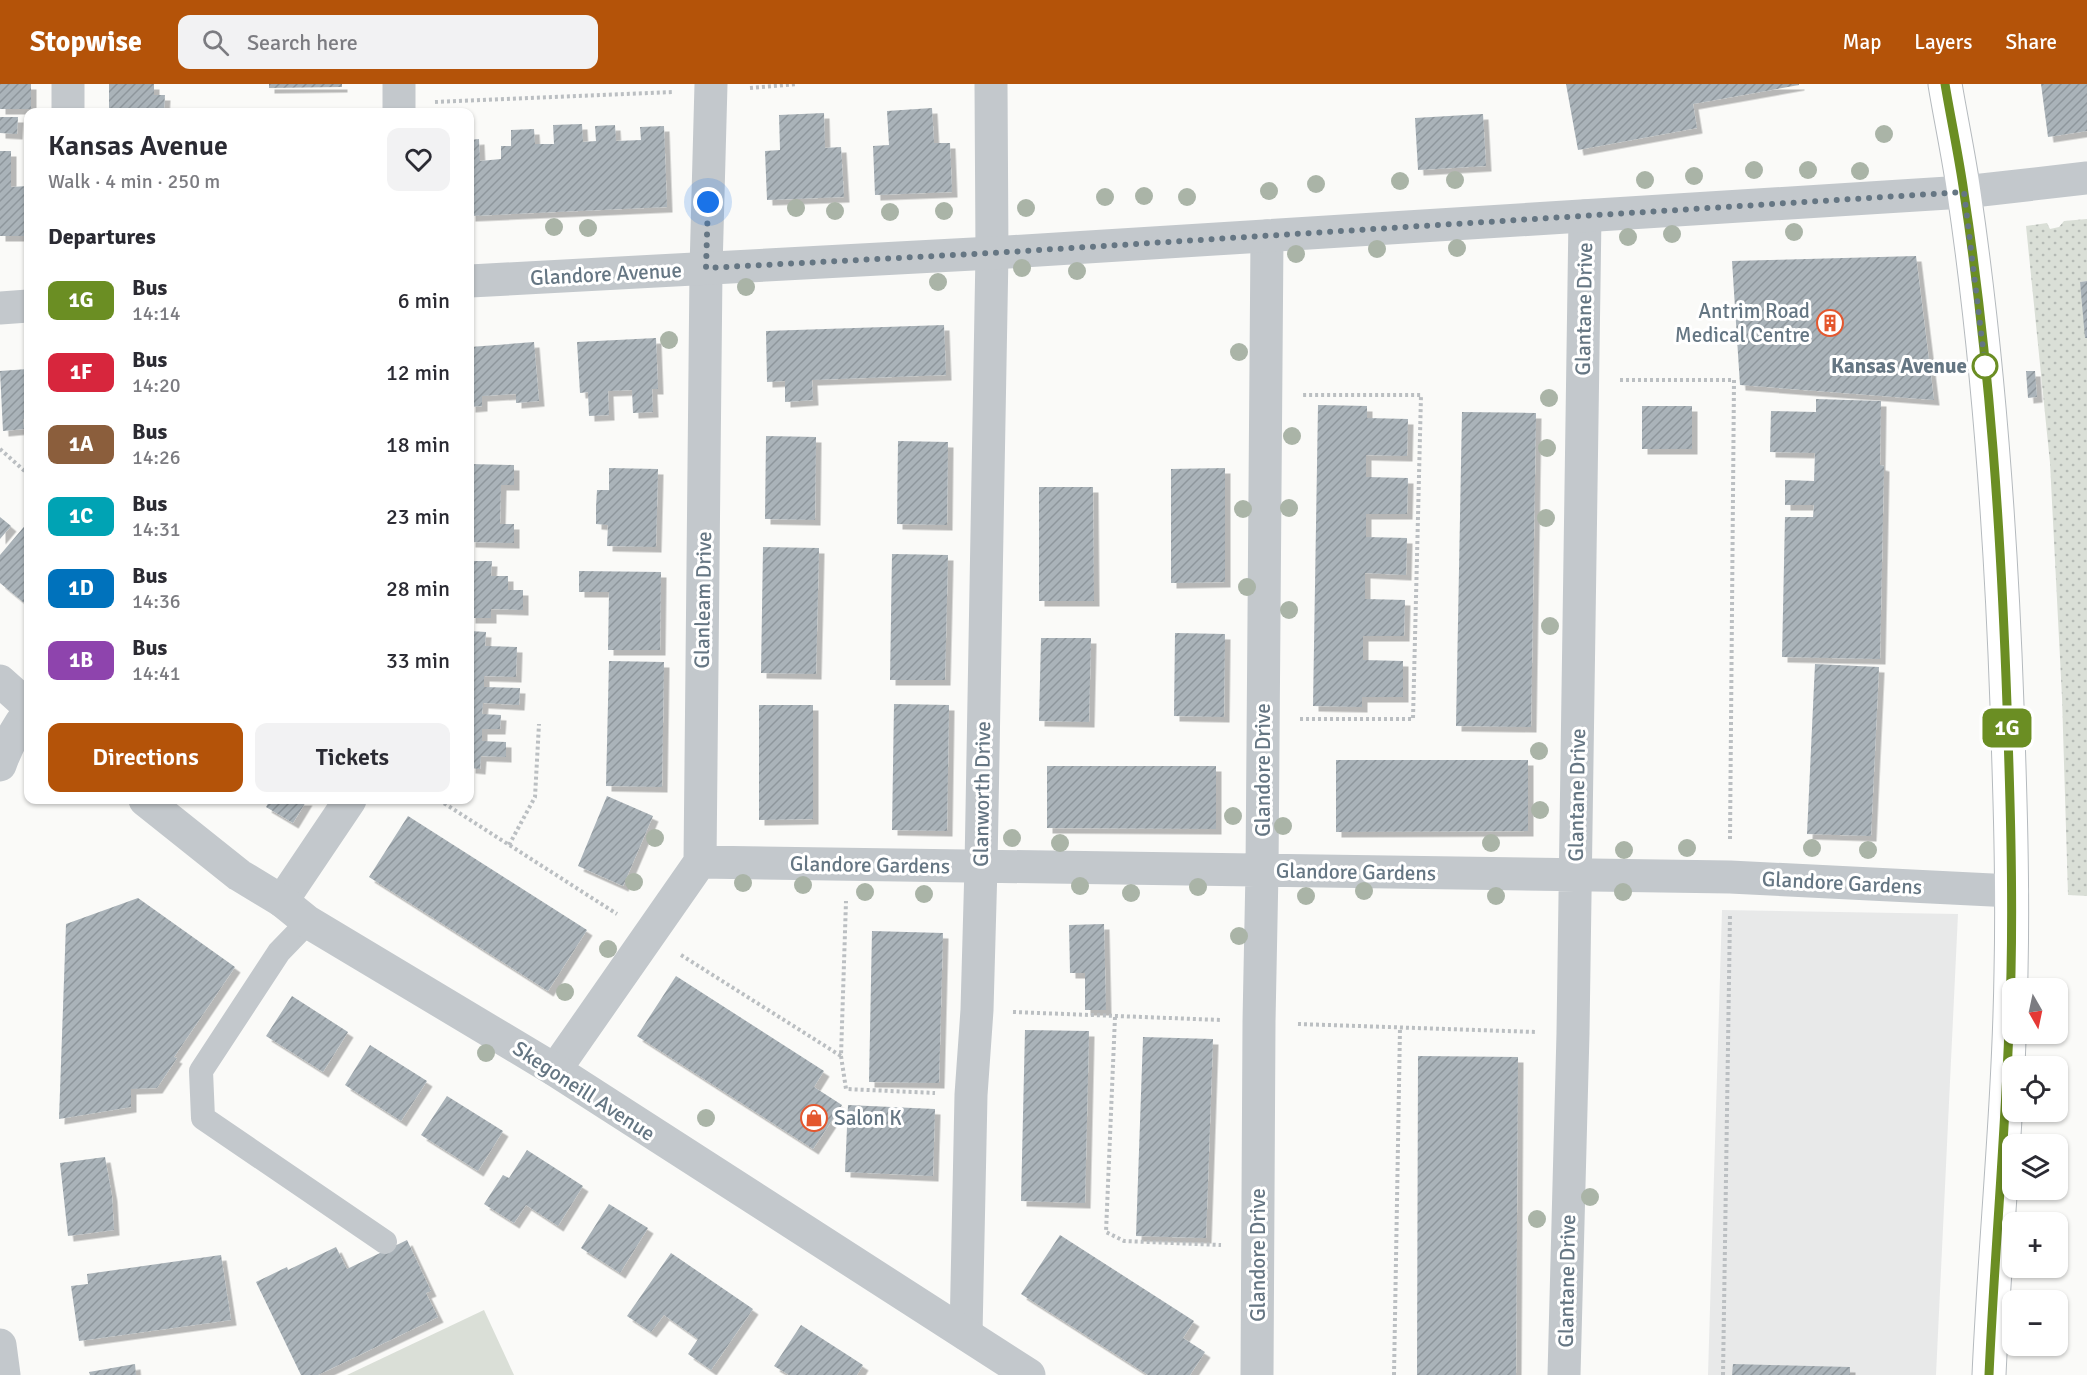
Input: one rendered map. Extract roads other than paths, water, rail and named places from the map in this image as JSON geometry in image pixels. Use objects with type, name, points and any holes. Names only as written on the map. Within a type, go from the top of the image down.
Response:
[{"type":"main road","points":[[1945,84],[1964,192],[1984,349],[1997,491],[2005,644],[2012,891],[2008,1077],[1994,1263],[1989,1375]]},
{"type":"street","points":[[68,84],[68,108]]},
{"type":"street","name":"Glanworth Drive","points":[[966,1334],[971,1095],[977,1010],[981,866],[992,253],[991,84]]},
{"type":"street","name":"Glanleam Drive","points":[[700,862],[706,268],[711,87]]},
{"type":"street","points":[[1964,192],[2087,178]]},
{"type":"street","name":"Glandore Avenue","points":[[474,281],[992,253],[1964,192]]},
{"type":"street","name":"Glantane Drive","points":[[1564,1375],[1575,875],[1585,216]]},
{"type":"street","name":"Glandore Drive","points":[[1257,1375],[1267,236]]},
{"type":"street","points":[[0,308],[24,306]]},
{"type":"street","points":[[0,681],[24,702]]},
{"type":"street","points":[[0,765],[12,737],[24,719]]},
{"type":"street","name":"Skegoneill Avenue","points":[[150,804],[239,875],[282,902],[308,922],[555,1070],[1029,1375]]},
{"type":"street","points":[[282,902],[347,804]]},
{"type":"street","points":[[555,1070],[700,862]]},
{"type":"street","name":"Glandore Gardens","points":[[700,862],[1730,877],[2012,891]]},
{"type":"street","points":[[0,1346],[4,1375]]},
{"type":"lane","points":[[308,922],[279,952],[201,1071],[203,1118],[385,1242]]},
{"type":"place","name":"Antrim Road Medical Centre","points":[[1830,323]]},
{"type":"place","name":"Kansas Avenue","points":[[1985,366]]},
{"type":"place","name":"Salon K","points":[[814,1118]]}]
